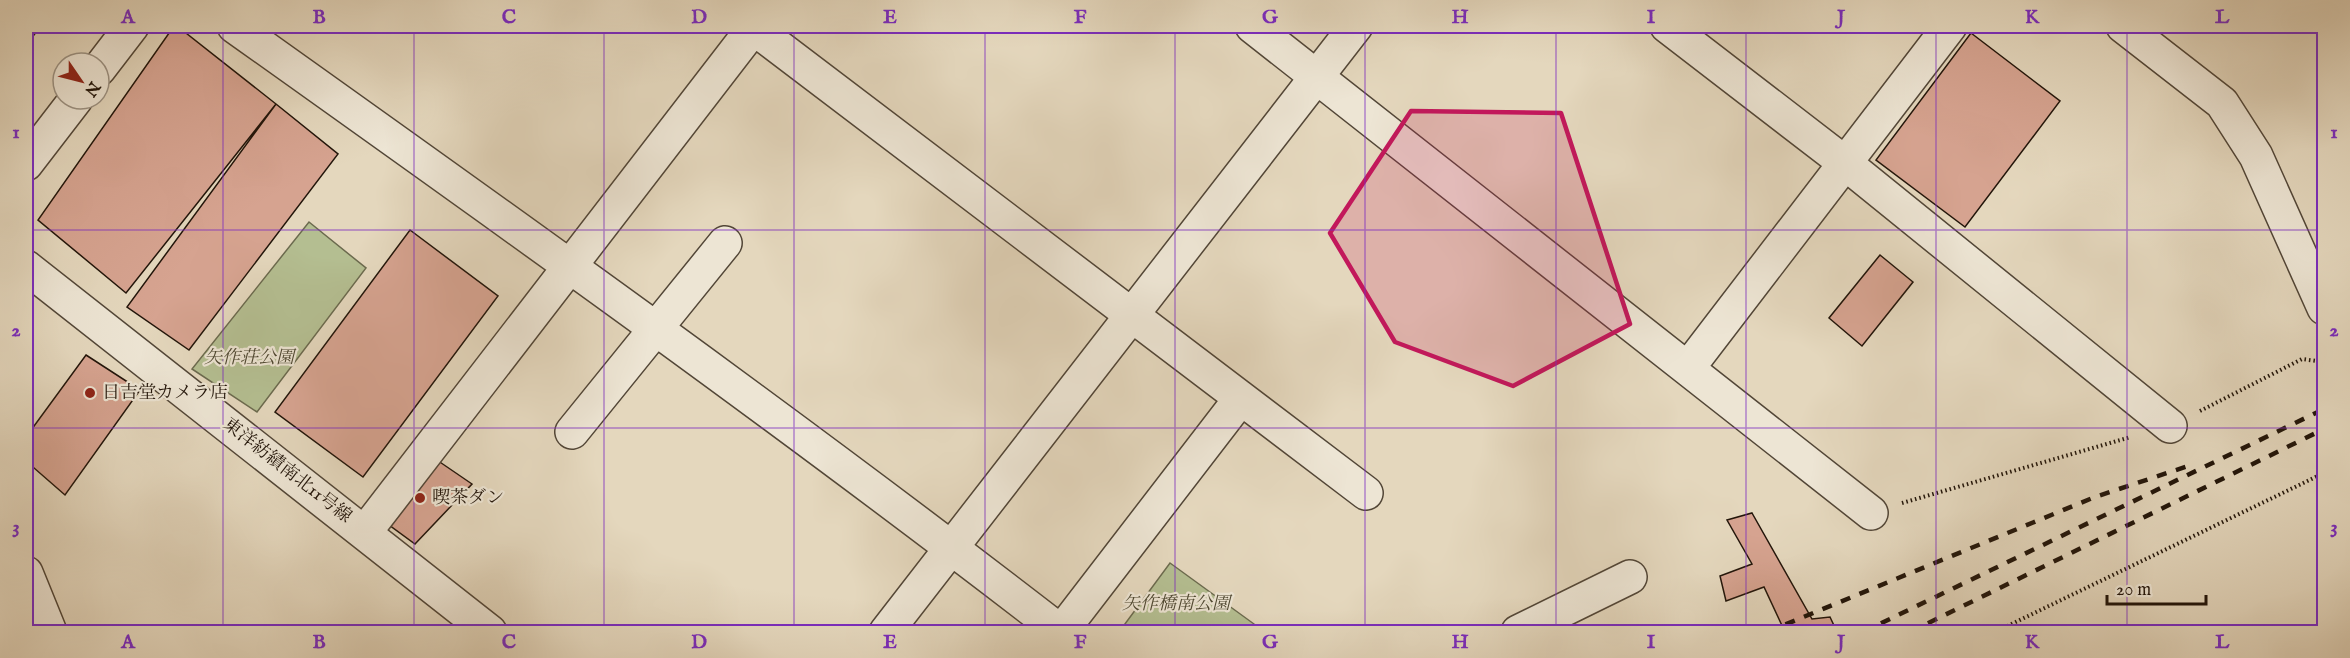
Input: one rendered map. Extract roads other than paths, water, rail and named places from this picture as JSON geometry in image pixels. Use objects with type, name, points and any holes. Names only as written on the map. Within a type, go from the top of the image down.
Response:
[{"type":"street","points":[[111,53],[132,26]]},
{"type":"street","points":[[234,26],[570,266],[952,547],[1061,632],[1241,398]]},
{"type":"street","points":[[365,532],[753,26],[1366,493]]},
{"type":"street","points":[[1252,26],[1870,513]]},
{"type":"street","points":[[886,633],[1356,26]]},
{"type":"street","points":[[1667,26],[1845,163],[2170,426]]},
{"type":"street","points":[[1688,368],[1950,26]]},
{"type":"street","points":[[2123,26],[2222,103],[2256,156],[2325,308]]},
{"type":"street","points":[[26,164],[67,111]]},
{"type":"street","points":[[572,432],[725,243]]},
{"type":"street","name":"東洋紡績南北11号線","points":[[26,267],[365,532],[490,633]]},
{"type":"street","points":[[26,573],[50,633]]},
{"type":"street","points":[[1518,633],[1630,577]]},
{"type":"railway","points":[[1863,632],[2324,409]]},
{"type":"railway","points":[[1910,632],[2324,429]]},
{"type":"railway","points":[[1767,632],[2095,497],[2191,465]]},
{"type":"place","name":"日吉堂カメラ店","points":[[90,393]]},
{"type":"place","name":"喫茶ダン","points":[[420,498]]},
{"type":"park label","name":"矢作荘公園","points":[[249,358]]},
{"type":"park label","name":"矢作橋南公園","points":[[1176,604]]}]
